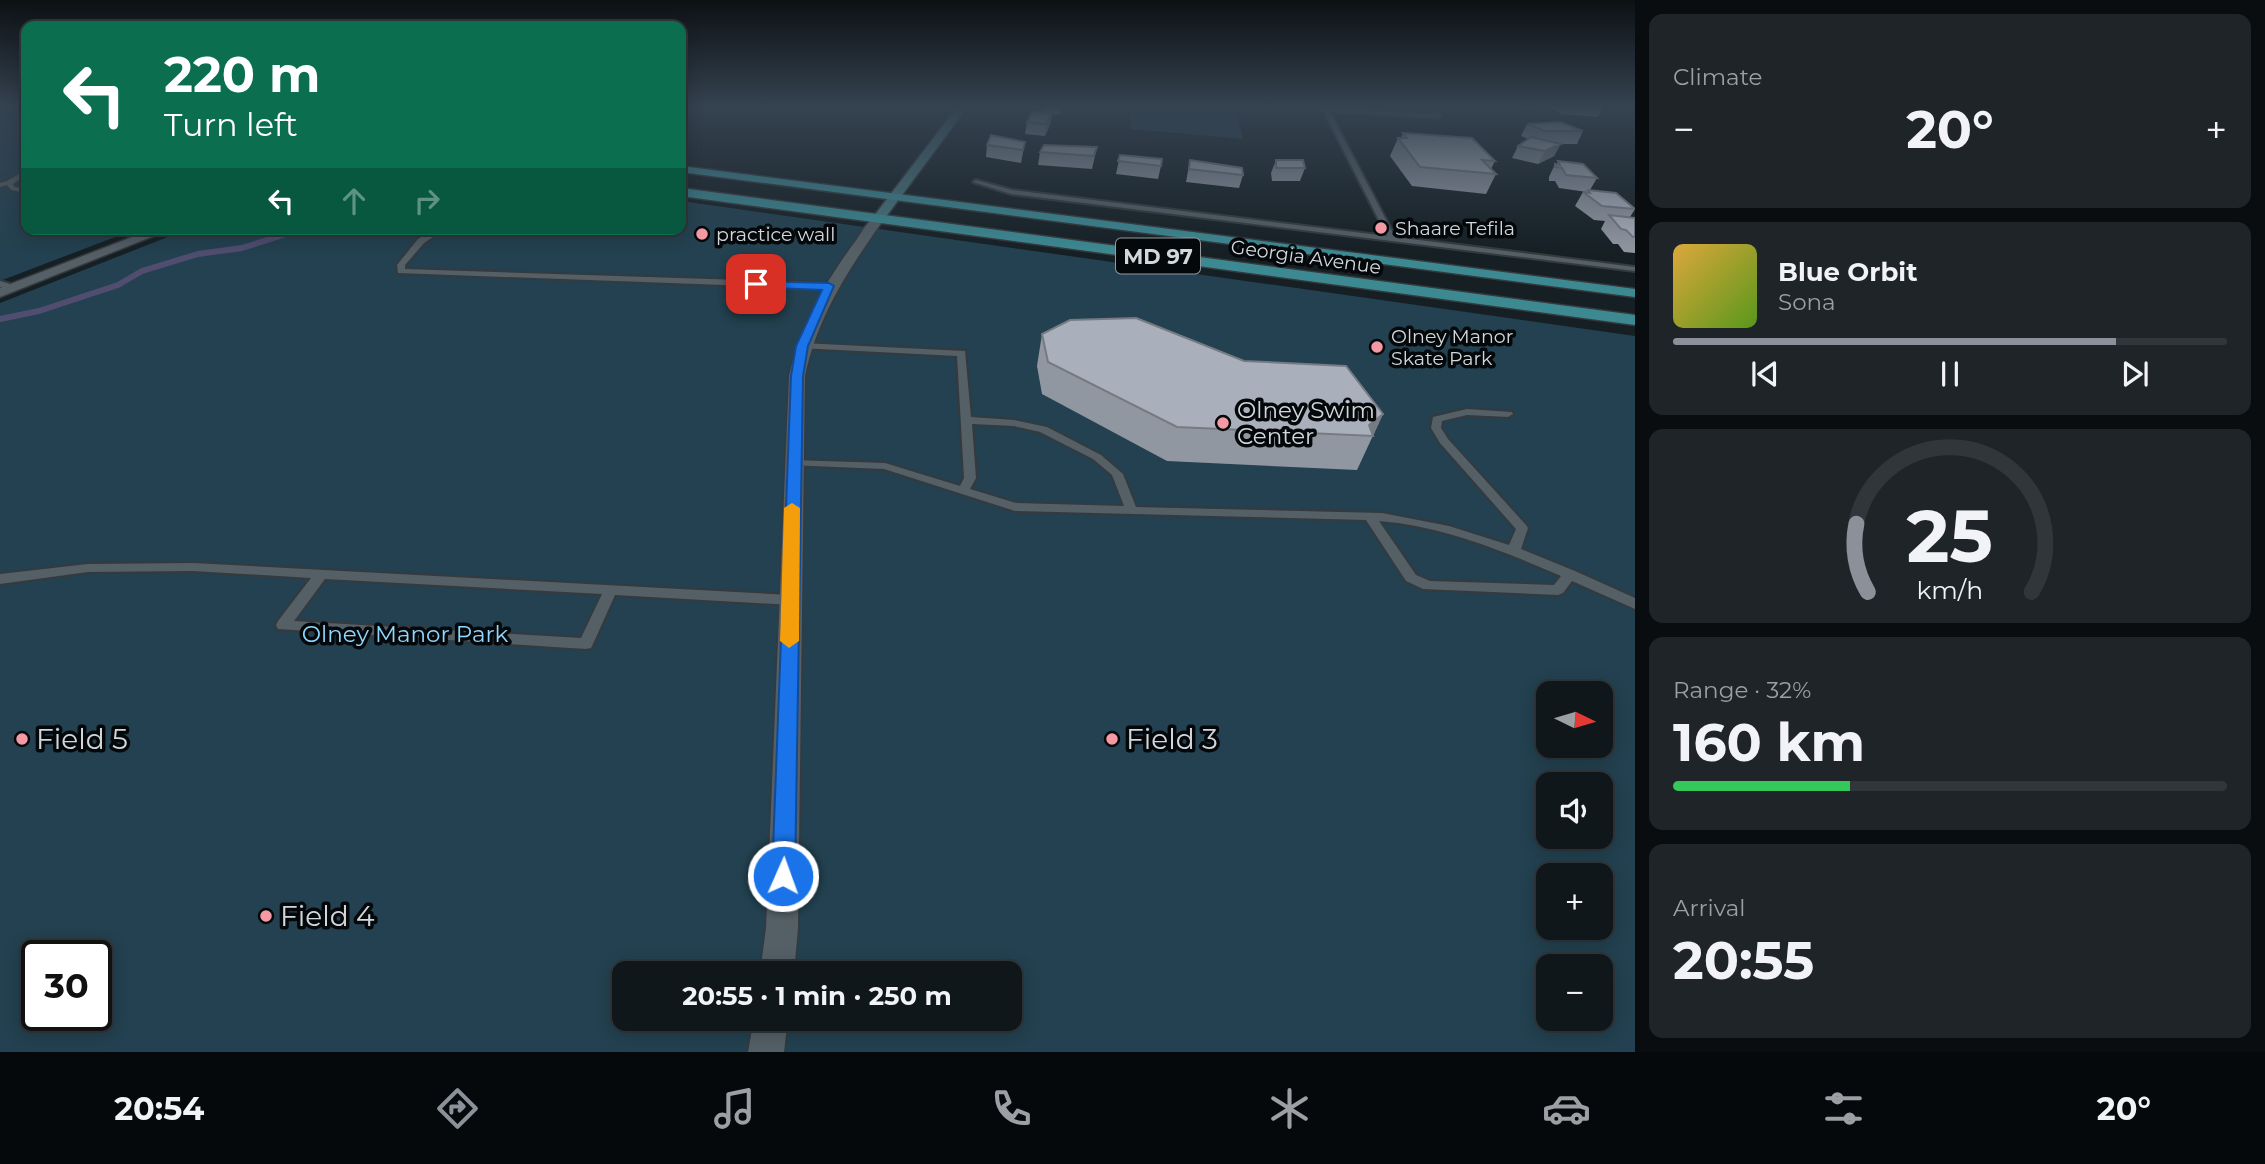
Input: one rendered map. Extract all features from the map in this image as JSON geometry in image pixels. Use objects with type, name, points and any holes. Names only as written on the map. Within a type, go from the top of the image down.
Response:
[{"type":"main road","name":"Georgia Avenue","points":[[686,170],[1635,293]]},
{"type":"main road","name":"Georgia Avenue","points":[[686,193],[1635,320]]},
{"type":"street","points":[[777,961],[782,915],[792,463],[797,376],[802,346],[829,286],[926,155]]},
{"type":"street","points":[[0,293],[150,235]]},
{"type":"street","points":[[766,1052],[769,1031]]},
{"type":"lane","points":[[1349,155],[1393,240]]},
{"type":"lane","points":[[0,185],[21,175]]},
{"type":"lane","points":[[976,182],[1011,192],[1635,269]]},
{"type":"lane","points":[[9,183],[13,189],[21,190]]},
{"type":"lane","points":[[431,235],[421,241],[404,261],[401,271],[829,286]]},
{"type":"lane","points":[[0,284],[14,288]]},
{"type":"lane","points":[[802,346],[962,353],[970,478],[963,491]]},
{"type":"lane","points":[[1507,414],[1449,414],[1437,419],[1436,428],[1444,441],[1521,528],[1514,550]]},
{"type":"lane","points":[[966,420],[1028,425],[1097,457],[1118,474],[1132,511]]},
{"type":"lane","points":[[792,463],[885,466],[1015,507],[1370,517],[1446,527],[1514,550],[1635,604]]},
{"type":"lane","points":[[1370,517],[1411,578],[1428,586],[1558,590],[1570,575]]},
{"type":"lane","points":[[0,579],[131,566],[322,573],[791,600]]},
{"type":"lane","points":[[322,573],[283,625],[586,644],[611,589]]},
{"type":"green space","points":[[0,155],[21,155],[21,235],[120,235],[0,281]]},
{"type":"green space","name":"Olney Manor Park","points":[[686,202],[1635,336],[1635,1052],[0,1052],[0,303],[173,235],[686,235]]},
{"type":"building","points":[[1120,155],[1162,159],[1161,166],[1118,161]]},
{"type":"building","points":[[1411,155],[1489,155],[1495,161],[1482,160],[1496,174],[1420,167]]},
{"type":"building","points":[[1190,160],[1242,168],[1243,175],[1189,169]]},
{"type":"building","points":[[1276,160],[1303,160],[1305,168],[1276,168]]},
{"type":"building","points":[[1558,161],[1583,164],[1597,178],[1566,175],[1562,168],[1555,167],[1555,164],[1560,165]]},
{"type":"building","points":[[1588,190],[1616,193],[1635,209],[1602,206],[1583,192],[1590,193]]},
{"type":"building","points":[[1609,215],[1635,218],[1635,237],[1621,229]]},
{"type":"building","points":[[1136,318],[1244,361],[1346,366],[1383,414],[1369,425],[1373,436],[1177,427],[1048,362],[1042,334],[1070,320]]},
{"type":"waterway","points":[[0,319],[39,311],[118,285],[142,271],[198,254],[242,248],[283,235]]},
{"type":"slow traffic","points":[[789,641],[792,508]]},
{"type":"place","name":"Shaare Tefila","points":[[1381,228]]},
{"type":"place","name":"practice wall","points":[[702,234]]},
{"type":"place","name":"Olney Manor Skate Park","points":[[1377,347]]},
{"type":"place","name":"Olney Swim Center","points":[[1223,423]]},
{"type":"place","name":"Field 5","points":[[22,739]]},
{"type":"place","name":"Field 3","points":[[1112,739]]},
{"type":"place","name":"Field 4","points":[[266,916]]},
{"type":"route","points":[[756,284],[829,286],[812,318],[802,346],[797,376],[792,463],[783,876]]}]
